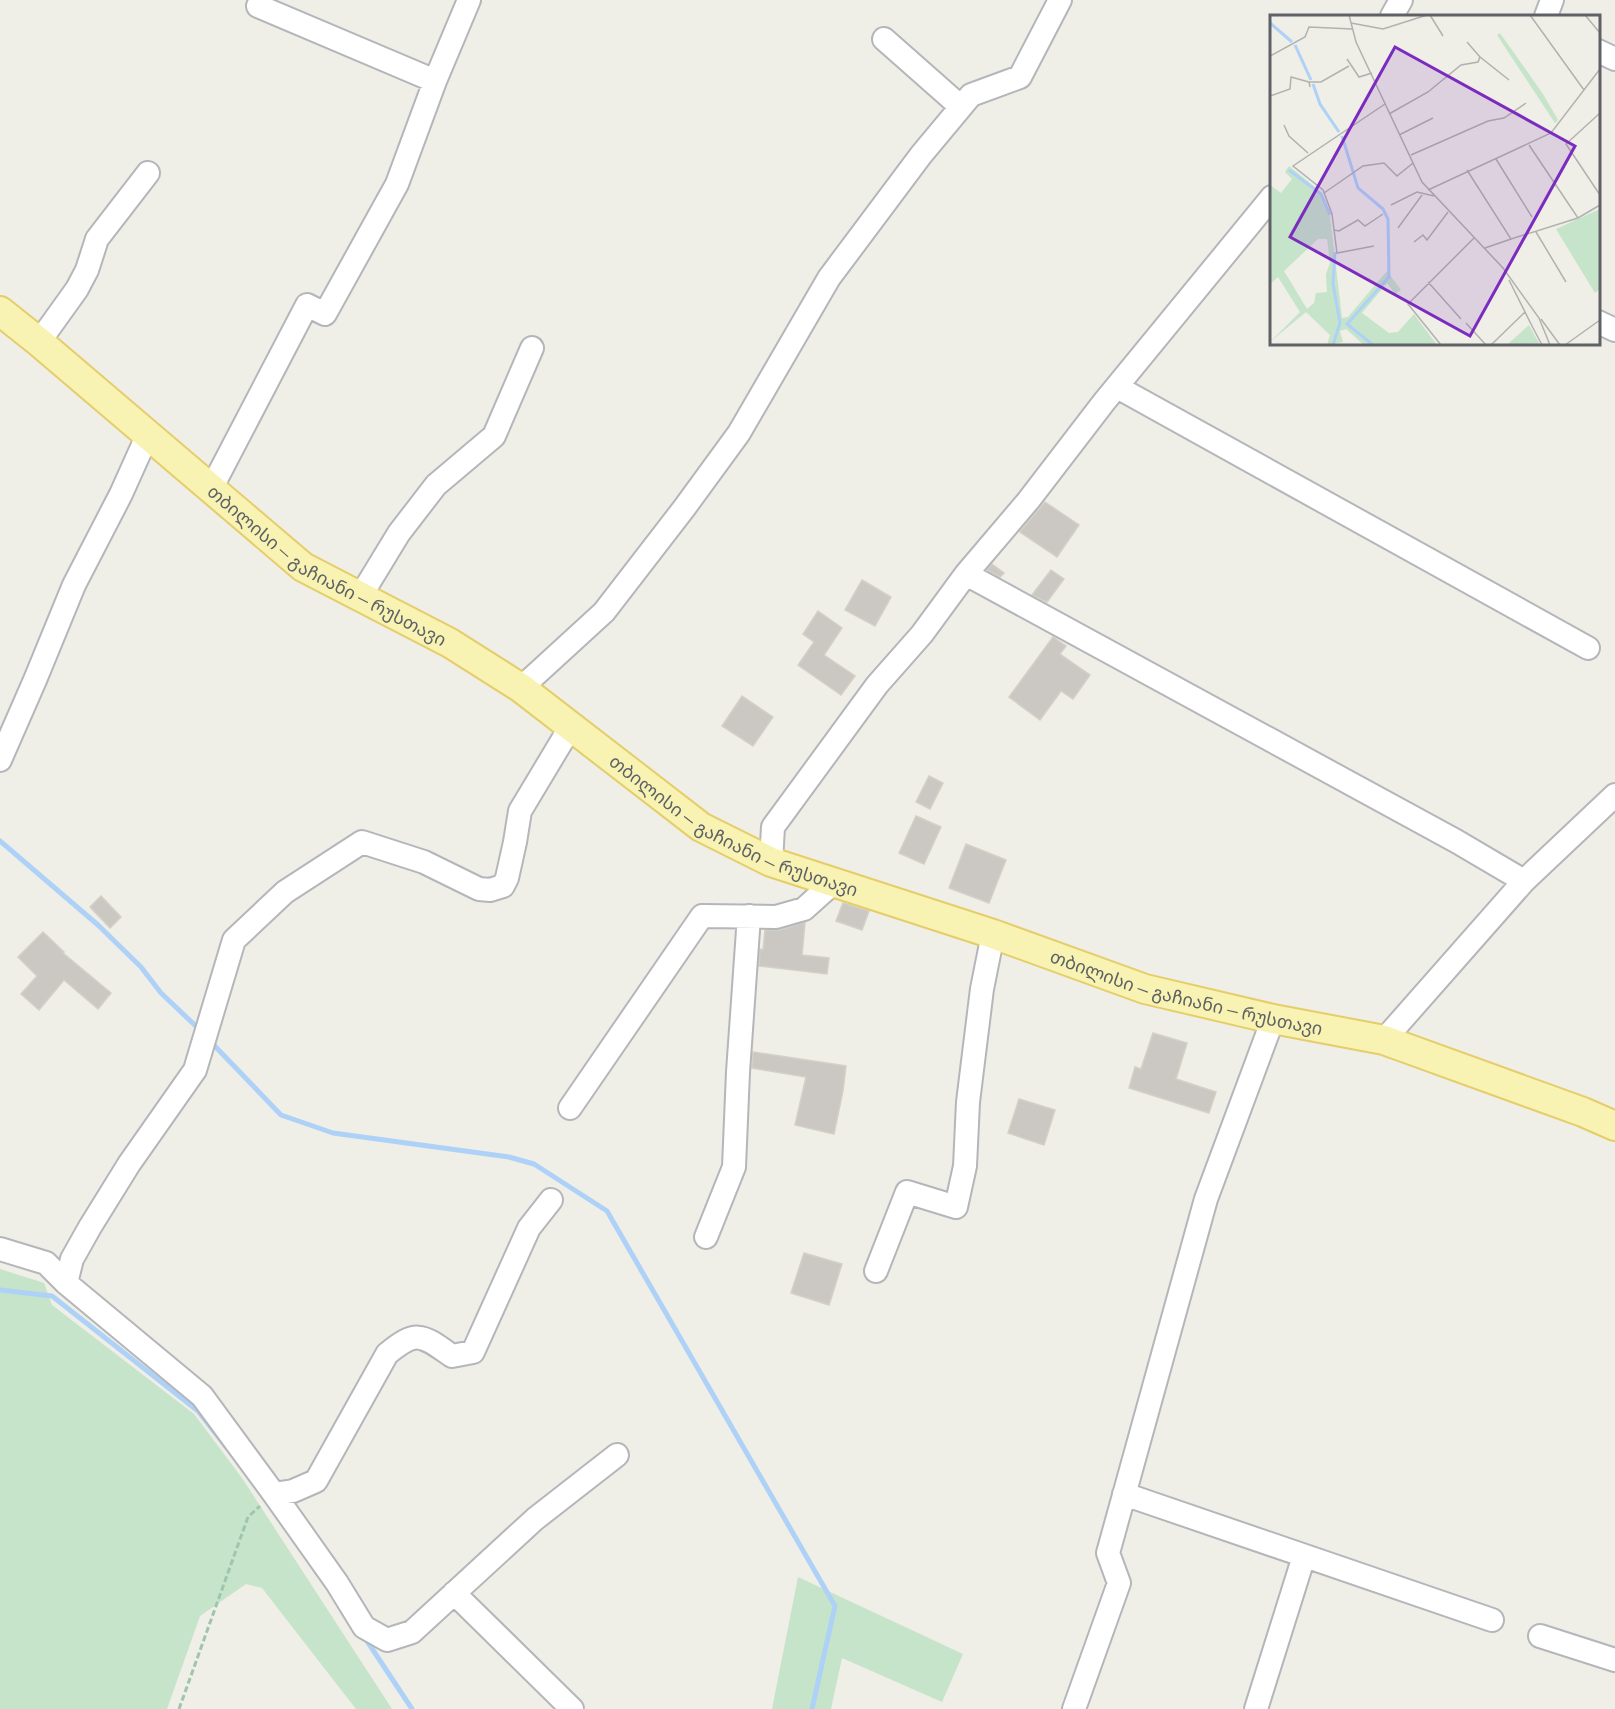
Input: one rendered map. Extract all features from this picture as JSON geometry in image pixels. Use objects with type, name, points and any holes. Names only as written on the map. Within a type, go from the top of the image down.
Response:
[{"type":"main road","name":"თბილისი — გაჩიანი — რუსთავი","points":[[0,311],[303,567],[450,643],[521,688],[701,827],[771,862],[993,934],[1145,989],[1273,1019],[1384,1040],[1583,1112],[1615,1126]]},
{"type":"main road","name":"თბილისი — გაჩიანი — რუსთავი","points":[[1583,1112],[1615,1134]]},
{"type":"street","points":[[211,489],[307,305],[325,314],[397,184],[435,81],[469,0]]},
{"type":"street","points":[[521,688],[604,612],[740,434],[829,278],[921,155],[971,95],[1020,77],[1059,0]]},
{"type":"street","points":[[1393,15],[1401,0]]},
{"type":"street","points":[[1546,15],[1552,0]]},
{"type":"street","points":[[258,6],[435,81]]},
{"type":"street","points":[[884,39],[961,108]]},
{"type":"street","points":[[1600,52],[1615,59]]},
{"type":"street","points":[[39,342],[82,280],[97,239],[148,173]]},
{"type":"street","points":[[771,862],[772,827],[877,685],[922,634],[966,574],[1028,501],[1270,198]]},
{"type":"street","points":[[1600,322],[1615,330]]},
{"type":"street","points":[[360,597],[399,532],[436,484],[494,436],[532,348]]},
{"type":"street","points":[[1117,387],[1588,648]]},
{"type":"street","points":[[0,760],[74,585],[121,494],[148,434]]},
{"type":"street","points":[[966,574],[1456,841],[1524,881]]},
{"type":"street","points":[[66,1283],[72,1259],[90,1227],[129,1164],[195,1070],[234,940],[285,891],[362,842],[424,862],[479,889],[490,890],[503,886],[507,878],[520,811],[571,726]]},
{"type":"street","points":[[1384,1040],[1524,881],[1615,795]]},
{"type":"street","points":[[570,1108],[702,916],[776,917],[804,909],[833,883]]},
{"type":"street","points":[[706,1237],[734,1167],[749,915]]},
{"type":"street","points":[[876,1271],[907,1192],[956,1207],[965,1166],[968,1102],[982,989],[993,934]]},
{"type":"street","points":[[1074,1709],[1119,1583],[1108,1553],[1206,1199],[1273,1019]]},
{"type":"street","points":[[274,1494],[293,1491],[316,1481],[387,1354],[405,1339],[426,1338],[452,1356],[473,1352],[529,1228],[551,1200]]},
{"type":"street","points":[[0,1249],[46,1263],[66,1283],[202,1396],[337,1583],[364,1627],[387,1640],[412,1632],[535,1519],[616,1455]]},
{"type":"street","points":[[1124,1494],[1492,1620]]},
{"type":"street","points":[[1256,1709],[1304,1556]]},
{"type":"street","points":[[454,1593],[572,1709]]},
{"type":"street","points":[[1540,1636],[1615,1660]]},
{"type":"path","points":[[179,1709],[248,1517],[274,1494]]},
{"type":"green space","points":[[0,1269],[44,1283],[52,1305],[194,1414],[242,1478],[392,1709],[356,1709],[262,1588],[246,1584],[200,1616],[167,1709],[0,1709]]},
{"type":"green space","points":[[798,1577],[963,1654],[942,1702],[842,1658],[831,1709],[772,1709]]},
{"type":"building","points":[[1045,502],[1079,525],[1057,557],[1020,532]]},
{"type":"building","points":[[992,564],[1004,573],[1000,577],[987,570]]},
{"type":"building","points":[[1051,570],[1064,579],[1047,602],[1032,595]]},
{"type":"building","points":[[862,580],[891,597],[875,626],[845,610]]},
{"type":"building","points":[[818,611],[842,628],[824,655],[855,676],[841,695],[798,665],[814,642],[803,634]]},
{"type":"building","points":[[1053,637],[1066,646],[1060,654],[1090,675],[1073,699],[1061,691],[1040,720],[1009,697]]},
{"type":"building","points":[[742,696],[773,717],[753,746],[722,726]]},
{"type":"building","points":[[929,776],[943,783],[930,809],[916,802]]},
{"type":"building","points":[[916,816],[941,827],[924,864],[899,853]]},
{"type":"building","points":[[966,844],[1006,860],[989,903],[949,888]]},
{"type":"building","points":[[101,896],[121,917],[110,928],[90,907]]},
{"type":"building","points":[[843,903],[869,911],[862,930],[836,921]]},
{"type":"building","points":[[805,923],[802,955],[829,958],[827,974],[759,966],[760,949],[763,950],[765,930],[780,930]]},
{"type":"building","points":[[43,932],[63,953],[111,993],[98,1009],[64,980],[39,1010],[21,994],[37,976],[18,957]]},
{"type":"building","points":[[1153,1033],[1187,1043],[1176,1079],[1216,1092],[1209,1113],[1129,1088],[1135,1067],[1141,1069]]},
{"type":"building","points":[[753,1052],[846,1066],[834,1134],[795,1125],[806,1077],[752,1068]]},
{"type":"building","points":[[1019,1099],[1055,1110],[1044,1145],[1008,1133]]},
{"type":"building","points":[[804,1253],[842,1264],[829,1305],[791,1293]]},
{"type":"waterway","points":[[0,841],[98,925],[141,967],[161,993],[201,1031]]},
{"type":"waterway","points":[[209,1040],[281,1115],[333,1133],[509,1157],[534,1164],[607,1211],[835,1606],[812,1709]]},
{"type":"waterway","points":[[0,1290],[52,1296],[198,1411],[227,1448]]},
{"type":"waterway","points":[[365,1638],[412,1709]]}]
